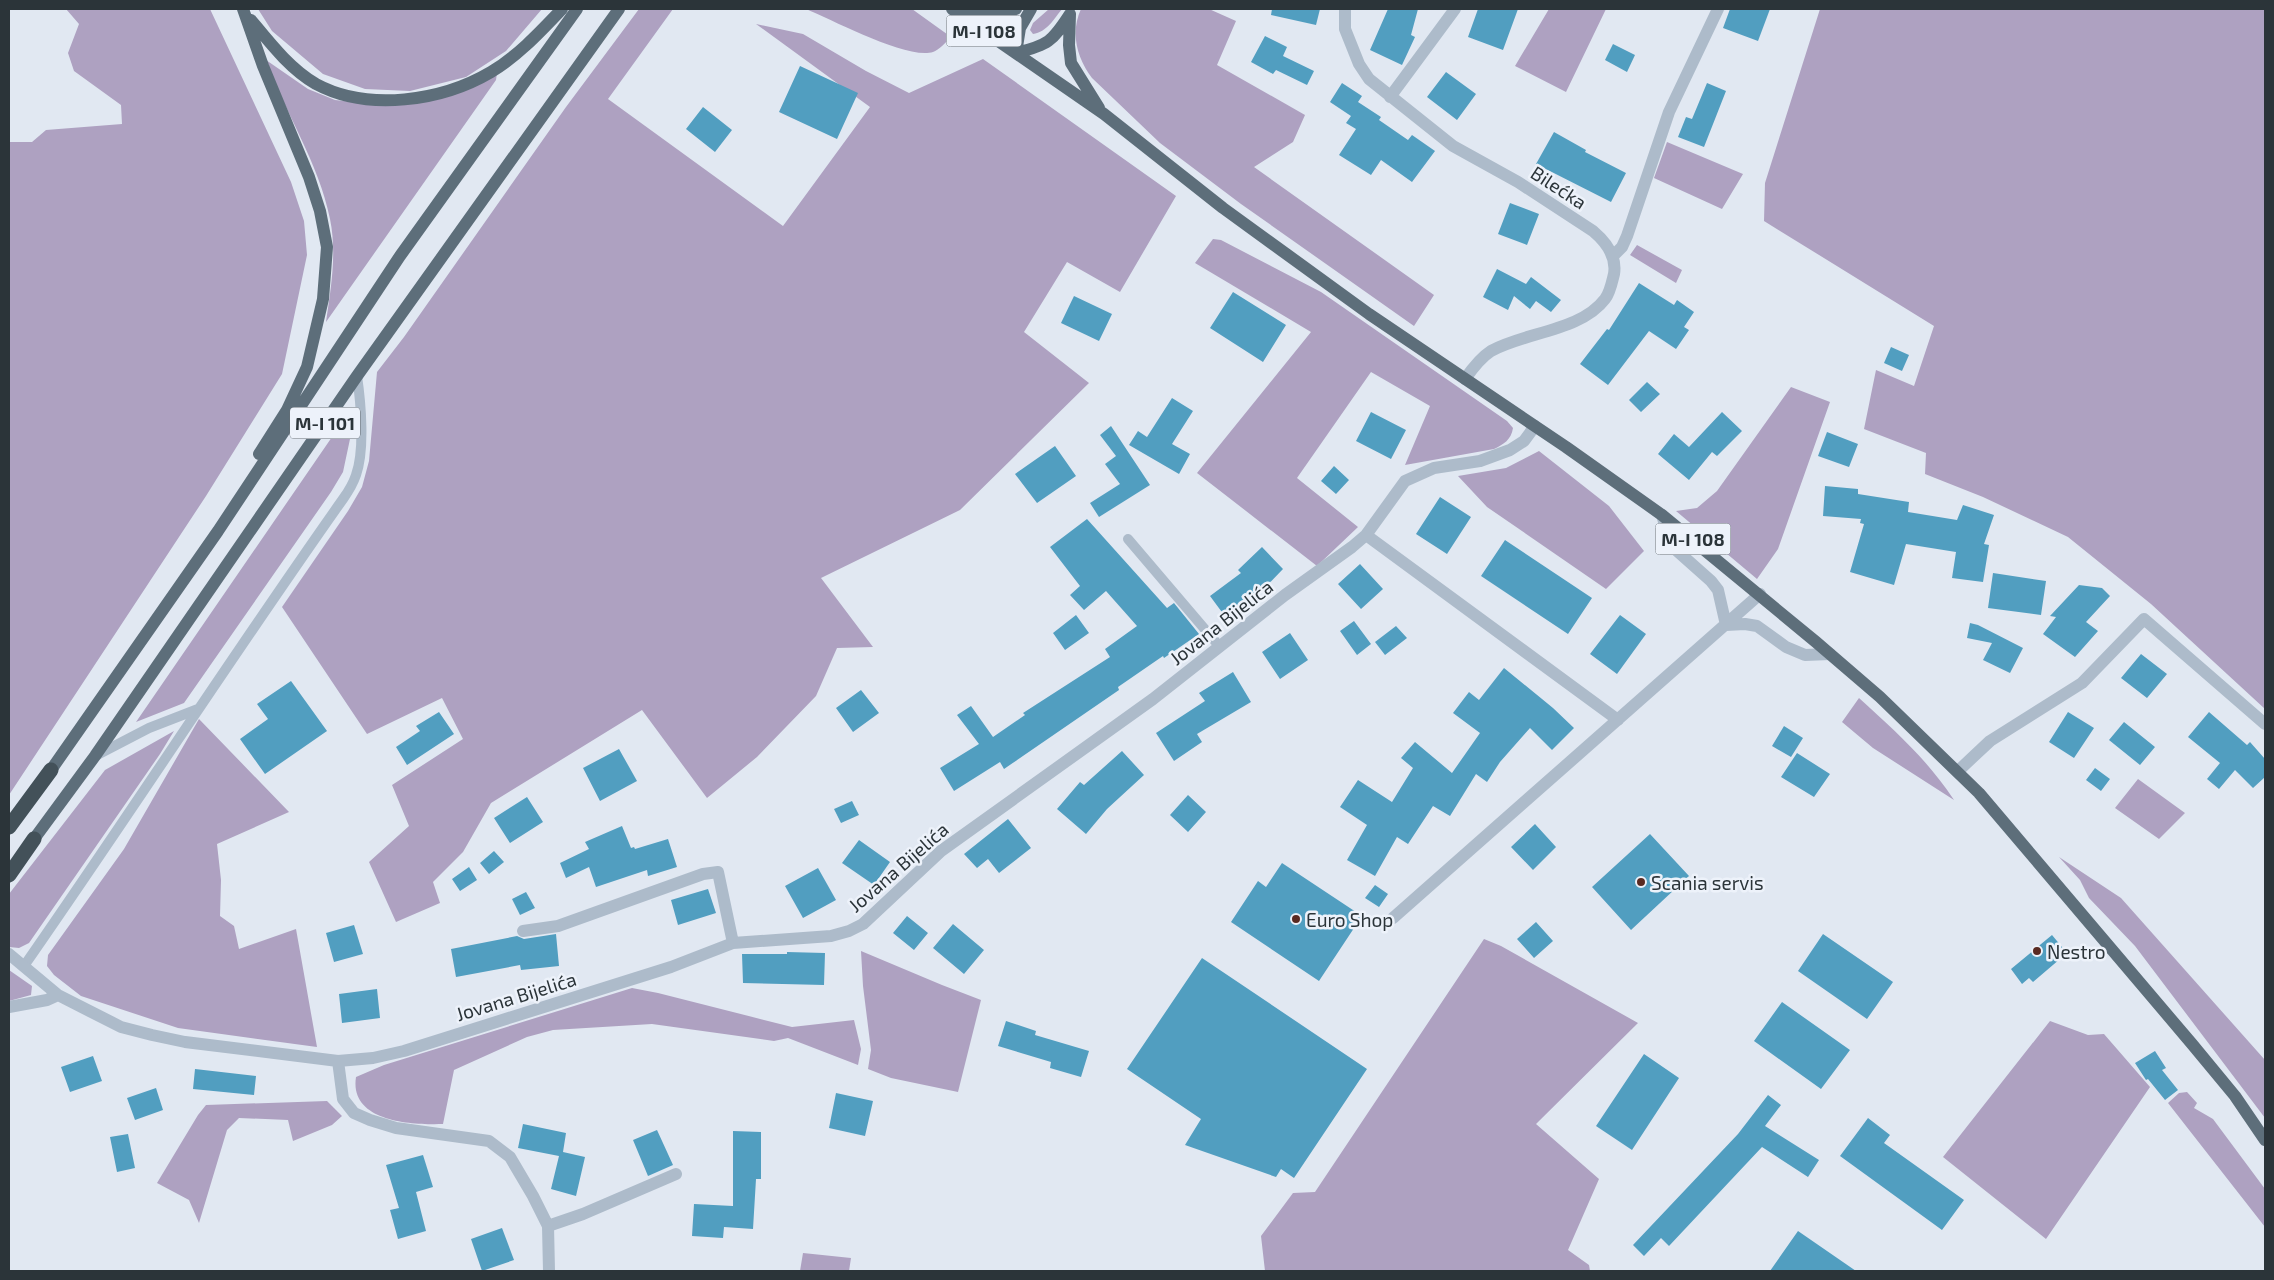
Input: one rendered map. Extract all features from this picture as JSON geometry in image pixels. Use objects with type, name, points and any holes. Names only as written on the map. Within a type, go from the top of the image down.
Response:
[{"type":"highway","name":"M-I 101","points":[[9,827],[51,770]]},
{"type":"highway","name":"M-I 101","points":[[9,875],[34,839]]},
{"type":"main road","points":[[244,11],[278,52],[314,83],[333,92],[385,101],[430,96],[491,72],[507,61],[562,9]]},
{"type":"main road","name":"M-I 101","points":[[51,770],[218,531],[400,256],[577,9]]},
{"type":"main road","name":"M-I 101","points":[[34,839],[95,756],[357,376],[619,9]]},
{"type":"main road","name":"M-I 108","points":[[952,9],[1104,114],[1231,214],[1368,314],[1535,426],[1662,515],[1760,594],[1880,697],[1958,771],[2072,900],[2235,1096],[2265,1140]]},
{"type":"main road","points":[[964,9],[996,14],[1016,9]]},
{"type":"main road","points":[[1032,9],[1020,28],[1016,53],[1036,48],[1051,41],[1071,11]]},
{"type":"main road","points":[[218,531],[253,463],[288,410],[302,380],[316,334],[323,299],[326,263],[325,232],[309,177],[263,66],[244,11]]},
{"type":"main road","points":[[1071,11],[1069,45],[1071,63],[1104,114]]},
{"type":"street","name":"Bilećka","points":[[1345,9],[1345,29],[1359,64],[1369,79],[1390,98],[1453,146],[1518,182],[1593,231],[1600,237],[1613,256]]},
{"type":"street","points":[[1390,98],[1455,9]]},
{"type":"street","points":[[1465,379],[1477,363],[1490,352],[1515,340],[1572,323],[1586,316],[1599,306],[1610,291],[1614,271],[1613,256],[1622,247],[1627,236],[1669,112],[1718,9]]},
{"type":"street","name":"Jovana Bijelića","points":[[9,954],[58,995],[122,1027],[185,1042],[338,1061],[373,1058],[404,1051],[672,967],[733,943],[831,936],[849,931],[863,924],[941,851],[1153,699],[1285,595],[1366,536],[1405,481],[1419,473],[1434,468],[1480,461],[1510,450],[1524,441],[1535,426]]},
{"type":"street","points":[[1662,515],[1668,535],[1675,549],[1711,581],[1718,590],[1726,625]]},
{"type":"street","points":[[1366,536],[1618,720]]},
{"type":"street","points":[[1393,918],[1760,594]]},
{"type":"street","points":[[1958,771],[1990,741],[2082,683],[2144,619],[2265,724]]},
{"type":"street","points":[[1726,625],[1745,624],[1757,626],[1786,647],[1805,655],[1830,654]]},
{"type":"street","points":[[523,930],[558,926],[703,874],[718,872],[733,943]]},
{"type":"street","points":[[9,1007],[47,1000],[58,995]]},
{"type":"street","points":[[338,1061],[342,1099],[354,1113],[396,1128],[489,1141],[510,1157],[548,1226],[549,1271]]},
{"type":"street","points":[[548,1226],[583,1214],[676,1174]]},
{"type":"lane","points":[[24,966],[343,499],[356,476],[360,458],[362,406],[357,376]]},
{"type":"lane","points":[[1128,539],[1220,647]]},
{"type":"lane","points":[[95,756],[149,728],[198,709]]},
{"type":"shaded area","points":[[66,9],[210,9],[291,182],[304,221],[307,255],[282,374],[206,496],[9,795],[9,142],[32,142],[46,130],[122,124],[121,105],[74,71],[68,53],[79,24]]},
{"type":"shaded area","points":[[258,9],[542,9],[506,51],[466,77],[410,91],[365,89],[323,74],[272,31]]},
{"type":"shaded area","points":[[639,9],[673,9],[608,99],[783,226],[870,107],[756,24],[803,34],[866,71],[909,93],[983,59],[1176,196],[1120,292],[1067,262],[1024,332],[1089,383],[960,510],[821,578],[873,647],[837,648],[816,696],[757,757],[707,798],[642,710],[491,803],[463,852],[433,882],[440,903],[396,922],[369,862],[409,826],[392,785],[463,739],[442,698],[367,734],[282,607],[348,511],[362,487],[369,461],[377,372],[404,337],[566,107]]},
{"type":"shaded area","points":[[806,9],[912,9],[951,37],[933,52],[921,53],[870,38]]},
{"type":"shaded area","points":[[1049,9],[1062,9],[1046,28],[1033,34],[1030,30],[1033,23]]},
{"type":"shaded area","points":[[1081,9],[1209,9],[1236,21],[1217,65],[1305,115],[1293,142],[1254,167],[1434,295],[1414,326],[1241,204],[1160,143],[1092,78],[1082,62],[1076,36],[1076,27]]},
{"type":"shaded area","points":[[1549,9],[1606,9],[1566,92],[1515,66]]},
{"type":"shaded area","points":[[1820,9],[2265,9],[2265,709],[2151,604],[2068,537],[1983,497],[1925,474],[1926,453],[1864,429],[1876,370],[1914,386],[1934,326],[1764,221],[1765,183]]},
{"type":"shaded area","points":[[266,60],[308,89],[335,100],[380,105],[497,73],[496,80],[326,322],[333,258],[330,219],[325,198],[310,158]]},
{"type":"shaded area","points":[[1667,142],[1743,174],[1722,209],[1654,178]]},
{"type":"shaded area","points":[[1213,239],[1221,240],[1321,292],[1507,421],[1513,428],[1509,439],[1494,449],[1405,465],[1430,406],[1371,372],[1297,478],[1358,527],[1317,566],[1197,473],[1311,332],[1195,263]]},
{"type":"shaded area","points":[[1637,245],[1682,270],[1676,283],[1630,255]]},
{"type":"shaded area","points":[[1791,387],[1830,402],[1778,549],[1757,579],[1676,511],[1697,508],[1717,491]]},
{"type":"shaded area","points":[[343,421],[350,439],[343,472],[331,492],[184,703],[136,722]]},
{"type":"shaded area","points":[[1539,451],[1609,506],[1644,551],[1606,589],[1487,507],[1458,476],[1506,468]]},
{"type":"shaded area","points":[[1859,698],[1922,758],[1954,800],[1873,748],[1842,722]]},
{"type":"shaded area","points":[[199,719],[289,812],[217,844],[221,880],[220,916],[234,926],[239,949],[296,929],[317,1047],[178,1028],[81,996],[54,975],[47,966],[48,955],[124,849]]},
{"type":"shaded area","points":[[174,731],[29,943],[19,948],[9,947],[9,894],[105,770]]},
{"type":"shaded area","points":[[2138,779],[2185,813],[2159,839],[2115,808]]},
{"type":"shaded area","points":[[2059,857],[2121,898],[2265,1060],[2265,1118],[2135,946],[2089,898],[2080,880]]},
{"type":"shaded area","points":[[1484,939],[1501,946],[1638,1023],[1536,1124],[1599,1179],[1568,1250],[1589,1265],[1590,1271],[1265,1271],[1261,1236],[1293,1193],[1315,1192]]},
{"type":"shaded area","points":[[861,951],[981,1000],[958,1092],[891,1078],[868,1069],[871,1050],[863,986]]},
{"type":"shaded area","points":[[9,970],[32,986],[31,995],[9,1001]]},
{"type":"shaded area","points":[[632,988],[792,1027],[854,1020],[861,1049],[858,1065],[788,1038],[774,1041],[652,1024],[553,1030],[527,1037],[454,1070],[443,1124],[415,1123],[385,1118],[372,1112],[362,1103],[356,1092],[356,1077],[384,1065]]},
{"type":"shaded area","points":[[2050,1021],[2088,1035],[2104,1034],[2150,1087],[2046,1239],[1943,1157]]},
{"type":"shaded area","points":[[2187,1092],[2197,1103],[2194,1108],[2213,1119],[2265,1189],[2265,1227],[2168,1103],[2179,1093]]},
{"type":"shaded area","points":[[327,1101],[342,1116],[332,1125],[293,1141],[288,1120],[239,1118],[227,1130],[199,1223],[189,1200],[157,1183],[206,1105]]},
{"type":"shaded area","points":[[803,1253],[851,1258],[849,1271],[800,1271]]},
{"type":"building","points":[[1272,9],[1320,9],[1316,25],[1271,15]]},
{"type":"building","points":[[1388,9],[1418,9],[1411,35],[1415,37],[1402,65],[1370,50]]},
{"type":"building","points":[[1478,9],[1518,9],[1503,50],[1468,37]]},
{"type":"building","points":[[1730,9],[1770,9],[1758,41],[1723,28]]},
{"type":"building","points":[[1265,36],[1287,47],[1283,56],[1314,71],[1307,85],[1276,70],[1273,74],[1251,62]]},
{"type":"building","points":[[1613,44],[1635,55],[1627,72],[1605,60]]},
{"type":"building","points":[[800,66],[858,93],[837,139],[779,112]]},
{"type":"building","points":[[1446,72],[1476,94],[1457,120],[1427,97]]},
{"type":"building","points":[[1342,83],[1362,96],[1358,102],[1381,117],[1379,120],[1408,140],[1412,135],[1435,151],[1412,182],[1381,160],[1371,175],[1339,155],[1356,129],[1346,123],[1351,116],[1330,102]]},
{"type":"building","points":[[1707,83],[1726,91],[1704,147],[1678,137],[1686,117],[1692,119]]},
{"type":"building","points":[[703,107],[732,130],[715,152],[686,129]]},
{"type":"building","points":[[1554,132],[1586,150],[1585,152],[1626,173],[1611,202],[1536,164]]},
{"type":"building","points":[[1510,203],[1539,214],[1527,245],[1498,234]]},
{"type":"building","points":[[1497,269],[1526,284],[1531,277],[1561,300],[1551,312],[1536,301],[1530,309],[1514,296],[1508,310],[1483,297]]},
{"type":"building","points":[[1639,283],[1674,305],[1677,300],[1694,312],[1684,327],[1689,330],[1676,349],[1649,331],[1608,385],[1580,364],[1607,329],[1609,330]]},
{"type":"building","points":[[1233,292],[1286,325],[1263,362],[1210,328]]},
{"type":"building","points":[[1074,296],[1112,314],[1099,341],[1061,323]]},
{"type":"building","points":[[1891,347],[1909,355],[1902,371],[1884,363]]},
{"type":"building","points":[[1647,382],[1660,394],[1641,412],[1629,400]]},
{"type":"building","points":[[1172,398],[1193,411],[1172,444],[1190,454],[1179,474],[1129,445],[1138,431],[1147,437]]},
{"type":"building","points":[[1371,412],[1406,430],[1391,459],[1356,441]]},
{"type":"building","points":[[1722,412],[1742,431],[1717,456],[1712,452],[1689,480],[1658,454],[1674,434],[1689,447]]},
{"type":"building","points":[[1111,426],[1150,485],[1099,517],[1090,503],[1120,484],[1105,464],[1116,456],[1100,435]]},
{"type":"building","points":[[1827,432],[1858,444],[1849,467],[1818,456]]},
{"type":"building","points":[[1055,446],[1076,476],[1037,503],[1015,474]]},
{"type":"building","points":[[1334,466],[1349,480],[1336,494],[1321,481]]},
{"type":"building","points":[[1825,486],[1858,489],[1858,494],[1909,502],[1908,512],[1957,520],[1963,505],[1994,515],[1984,544],[1989,545],[1983,582],[1952,578],[1956,552],[1906,544],[1894,585],[1850,572],[1864,524],[1860,523],[1861,519],[1823,516]]},
{"type":"building","points":[[1440,497],[1471,517],[1447,554],[1416,534]]},
{"type":"building","points":[[1087,519],[1167,608],[1174,603],[1199,634],[1118,687],[1119,690],[1004,769],[1000,762],[954,791],[940,768],[979,744],[957,715],[971,706],[993,737],[1025,715],[1023,713],[1110,657],[1105,649],[1137,626],[1106,591],[1084,610],[1070,595],[1080,586],[1050,547]]},
{"type":"building","points":[[1505,540],[1592,598],[1568,634],[1481,576]]},
{"type":"building","points":[[1262,547],[1283,569],[1250,603],[1227,619],[1210,596],[1241,573],[1238,570]]},
{"type":"building","points":[[1360,564],[1383,589],[1361,609],[1338,584]]},
{"type":"building","points":[[1993,573],[2046,581],[2041,615],[1988,608]]},
{"type":"building","points":[[2079,585],[2102,588],[2110,596],[2086,622],[2098,631],[2075,657],[2043,634],[2056,617],[2050,616]]},
{"type":"building","points":[[1076,615],[1089,633],[1065,650],[1053,633]]},
{"type":"building","points":[[1620,615],[1646,634],[1617,674],[1590,654]]},
{"type":"building","points":[[1354,621],[1371,644],[1357,655],[1340,631]]},
{"type":"building","points":[[1970,623],[1978,625],[2023,648],[2010,673],[1983,660],[1992,643],[1967,638]]},
{"type":"building","points":[[1396,626],[1407,638],[1385,655],[1375,642]]},
{"type":"building","points":[[1290,633],[1308,660],[1280,679],[1262,652]]},
{"type":"building","points":[[2141,654],[2167,674],[2147,698],[2121,678]]},
{"type":"building","points":[[1504,668],[1553,708],[1574,728],[1552,750],[1530,728],[1500,762],[1487,782],[1476,774],[1450,816],[1433,806],[1408,844],[1397,837],[1375,876],[1347,860],[1367,825],[1340,807],[1358,780],[1392,802],[1413,768],[1401,758],[1415,742],[1452,773],[1480,733],[1453,713],[1469,692],[1479,700]]},
{"type":"building","points":[[1233,672],[1251,702],[1197,734],[1202,742],[1174,761],[1156,733],[1205,701],[1199,693]]},
{"type":"building","points":[[291,681],[327,731],[265,774],[240,739],[268,719],[257,704]]},
{"type":"building","points":[[861,690],[879,713],[853,732],[836,708]]},
{"type":"building","points":[[439,712],[454,734],[407,765],[396,747],[420,731],[416,726]]},
{"type":"building","points":[[2068,712],[2094,728],[2074,758],[2049,742]]},
{"type":"building","points":[[2209,712],[2247,745],[2250,742],[2265,759],[2265,777],[2253,788],[2235,770],[2219,789],[2207,779],[2220,763],[2188,737]]},
{"type":"building","points":[[2124,722],[2155,747],[2140,765],[2109,740]]},
{"type":"building","points":[[1784,726],[1803,738],[1791,757],[1772,746]]},
{"type":"building","points":[[619,749],[637,781],[600,801],[583,768]]},
{"type":"building","points":[[1122,751],[1144,775],[1107,809],[1086,834],[1057,809],[1080,782],[1084,785]]},
{"type":"building","points":[[1797,753],[1830,774],[1814,797],[1781,777]]},
{"type":"building","points":[[2095,768],[2110,779],[2101,791],[2086,780]]},
{"type":"building","points":[[1188,795],[1206,812],[1188,832],[1170,815]]},
{"type":"building","points":[[527,797],[543,822],[510,843],[494,818]]},
{"type":"building","points":[[852,801],[859,815],[841,823],[834,809]]},
{"type":"building","points":[[1008,819],[1031,848],[999,873],[988,859],[977,868],[964,854]]},
{"type":"building","points":[[1535,824],[1556,847],[1533,870],[1511,847]]},
{"type":"building","points":[[622,826],[631,848],[634,847],[635,849],[668,839],[677,867],[648,876],[647,870],[596,887],[589,867],[566,878],[560,863],[589,849],[585,842]]},
{"type":"building","name":"Scania servis","points":[[1650,834],[1689,876],[1631,930],[1592,887]]},
{"type":"building","points":[[859,840],[890,862],[874,885],[842,863]]},
{"type":"building","points":[[494,851],[504,862],[489,874],[480,863]]},
{"type":"building","name":"Euro Shop","points":[[1282,863],[1362,916],[1319,981],[1231,922],[1258,881],[1266,887]]},
{"type":"building","points":[[469,867],[477,880],[460,891],[452,879]]},
{"type":"building","points":[[818,868],[836,900],[803,918],[785,886]]},
{"type":"building","points":[[1375,885],[1388,894],[1379,907],[1365,898]]},
{"type":"building","points":[[708,889],[716,913],[678,925],[671,900]]},
{"type":"building","points":[[526,892],[535,908],[520,915],[512,899]]},
{"type":"building","points":[[907,916],[928,933],[914,950],[893,933]]},
{"type":"building","points":[[1536,922],[1553,941],[1534,958],[1517,939]]},
{"type":"building","points":[[953,924],[984,950],[964,974],[933,948]]},
{"type":"building","points":[[354,925],[363,954],[334,962],[326,933]]},
{"type":"building","points":[[556,934],[559,966],[521,970],[520,965],[456,977],[451,949],[517,936],[524,939]]},
{"type":"building","points":[[1823,934],[1893,982],[1867,1019],[1798,971]]},
{"type":"building","points":[[2052,935],[2067,953],[2033,982],[2029,978],[2022,984],[2011,969]]},
{"type":"building","points":[[787,952],[825,953],[824,985],[743,983],[742,954],[787,954]]},
{"type":"building","points":[[1202,958],[1367,1069],[1294,1178],[1281,1169],[1276,1177],[1185,1145],[1201,1119],[1127,1069]]},
{"type":"building","points":[[377,989],[380,1018],[342,1023],[339,994]]},
{"type":"building","points":[[1782,1002],[1850,1050],[1821,1089],[1754,1041]]},
{"type":"building","points":[[1006,1021],[1036,1031],[1035,1035],[1089,1051],[1081,1077],[1050,1068],[1051,1062],[998,1046]]},
{"type":"building","points":[[2155,1051],[2166,1068],[2162,1070],[2178,1090],[2165,1100],[2148,1079],[2146,1080],[2135,1063]]},
{"type":"building","points":[[1644,1054],[1679,1078],[1632,1150],[1596,1126]]},
{"type":"building","points":[[93,1056],[102,1081],[70,1092],[61,1067]]},
{"type":"building","points":[[195,1069],[256,1076],[254,1095],[193,1089]]},
{"type":"building","points":[[156,1088],[163,1110],[135,1120],[127,1098]]},
{"type":"building","points":[[836,1093],[873,1101],[865,1136],[829,1128]]},
{"type":"building","points":[[1768,1095],[1781,1105],[1765,1126],[1819,1160],[1808,1177],[1762,1147],[1669,1246],[1661,1238],[1644,1256],[1633,1245],[1738,1134]]},
{"type":"building","points":[[1868,1118],[1890,1135],[1884,1143],[1964,1200],[1942,1230],[1840,1156]]},
{"type":"building","points":[[523,1124],[566,1133],[563,1152],[585,1157],[576,1196],[551,1189],[559,1156],[518,1148]]},
{"type":"building","points":[[657,1130],[673,1165],[648,1176],[633,1140]]},
{"type":"building","points":[[733,1131],[761,1132],[761,1179],[756,1179],[753,1229],[724,1227],[723,1238],[692,1236],[694,1204],[733,1206]]},
{"type":"building","points":[[128,1134],[135,1168],[117,1172],[110,1137]]},
{"type":"building","points":[[423,1155],[433,1187],[416,1192],[426,1231],[398,1239],[390,1210],[399,1208],[386,1165]]},
{"type":"building","points":[[502,1228],[514,1260],[482,1271],[471,1239]]},
{"type":"building","points":[[1798,1231],[1856,1271],[1770,1271]]},
{"type":"place","name":"Scania servis","points":[[1641,882]]},
{"type":"place","name":"Euro Shop","points":[[1296,919]]},
{"type":"place","name":"Nestro","points":[[2037,951]]}]
